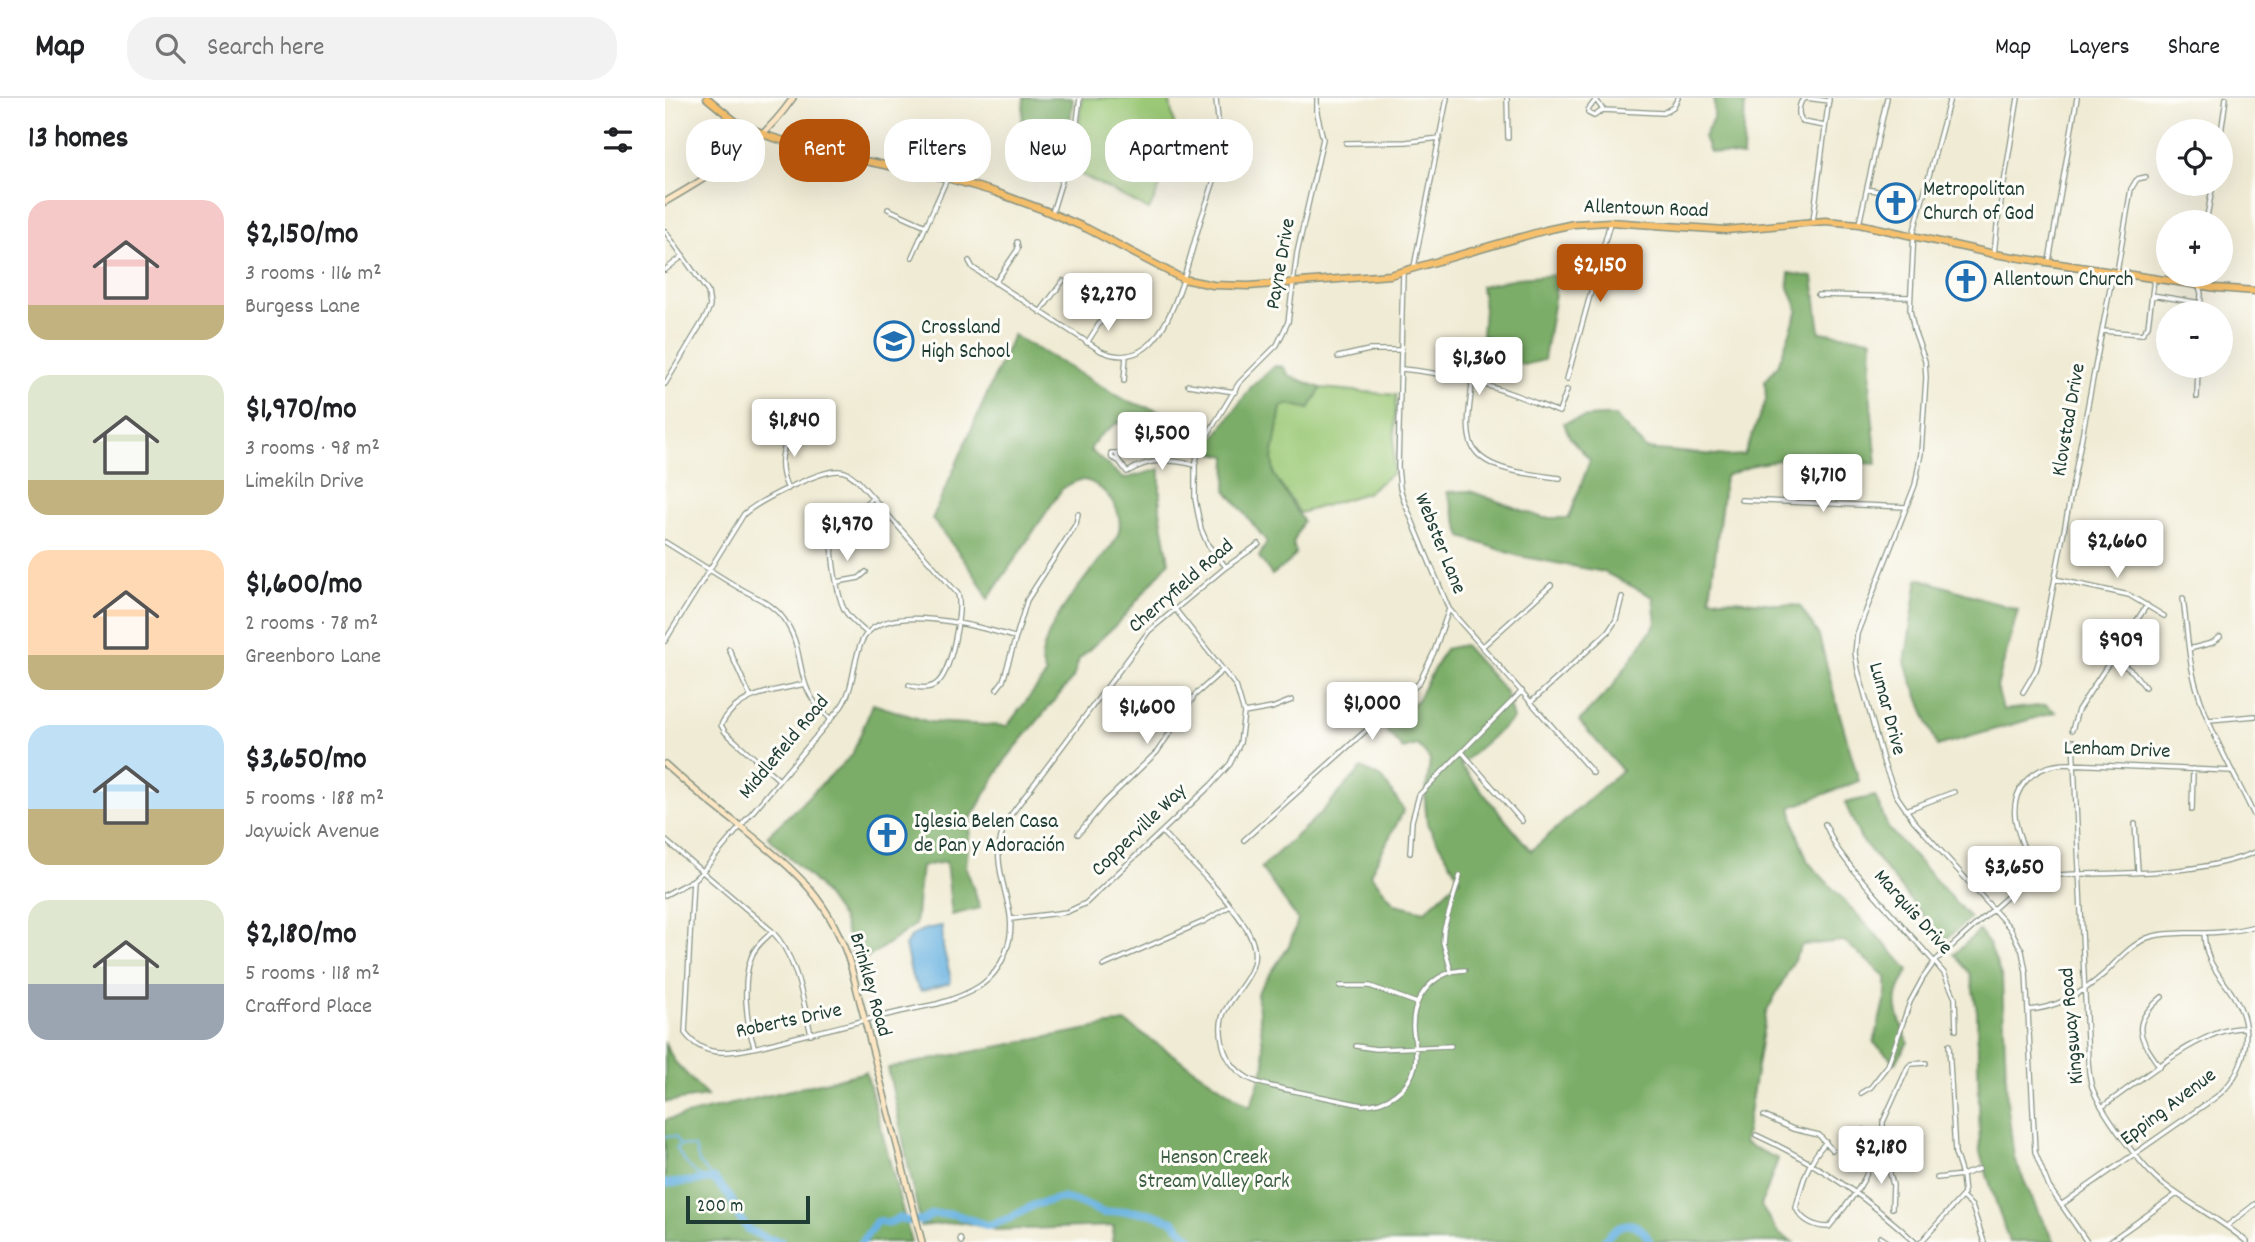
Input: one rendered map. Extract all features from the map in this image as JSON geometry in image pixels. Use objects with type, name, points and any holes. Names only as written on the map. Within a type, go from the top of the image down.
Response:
[{"type":"main road","name":"Allentown Road","points":[[707,98],[732,119]]},
{"type":"main road","points":[[765,131],[793,98]]},
{"type":"main road","name":"Allentown Road","points":[[765,135],[803,147],[884,164]]},
{"type":"main road","points":[[665,202],[699,182]]},
{"type":"main road","name":"Allentown Road","points":[[961,182],[1052,213],[1183,279],[1224,286],[1363,279],[1414,270],[1572,224],[1610,222],[1720,230],[1755,229],[1813,221],[1859,224],[1994,254],[2154,279]]},
{"type":"main road","name":"Allentown Road","points":[[2210,287],[2255,291]]},
{"type":"main road","name":"Brinkley Road","points":[[665,764],[803,879],[827,911],[843,942],[922,1242]]},
{"type":"street","points":[[1052,213],[1075,138],[1080,98]]},
{"type":"street","points":[[969,261],[973,268],[1087,343],[1108,354],[1126,356],[1139,352],[1152,342],[1168,316],[1183,279],[1219,156],[1216,98]]},
{"type":"street","name":"Payne Drive","points":[[1226,567],[1208,545],[1201,529],[1195,499],[1195,465],[1199,449],[1241,380],[1272,350],[1282,336],[1290,314],[1292,284],[1323,139],[1317,98]]},
{"type":"street","points":[[1414,270],[1447,98]]},
{"type":"street","points":[[1507,98],[1508,138]]},
{"type":"street","points":[[1603,110],[1597,100],[1588,113],[1594,116],[1603,110],[1663,113],[1672,107],[1678,98]]},
{"type":"street","points":[[1813,221],[1829,100],[1806,98],[1801,102],[1800,116],[1805,123],[1825,127]]},
{"type":"street","points":[[1859,224],[1887,98]]},
{"type":"street","name":"Lumar Drive","points":[[1950,98],[1913,237],[1910,297],[1912,325],[1924,361],[1926,378],[1919,468],[1860,626],[1855,653],[1884,764],[1896,795],[1906,810],[1993,908],[2014,934],[2022,951],[2028,1010],[2035,1152],[2043,1177],[2087,1242]]},
{"type":"street","points":[[1994,254],[2018,98]]},
{"type":"street","points":[[2049,263],[2077,98]]},
{"type":"street","points":[[2223,119],[2227,98]]},
{"type":"street","points":[[1346,143],[1406,142],[1440,138]]},
{"type":"street","name":"Klovstad Drive","points":[[2023,692],[2040,657],[2131,189],[2137,179],[2146,177]]},
{"type":"street","points":[[912,257],[945,182]]},
{"type":"street","points":[[1867,189],[1922,200]]},
{"type":"street","points":[[888,209],[926,226]]},
{"type":"street","points":[[1567,379],[1610,222]]},
{"type":"street","points":[[665,231],[708,292],[710,306],[665,384]]},
{"type":"street","points":[[995,283],[1018,249],[1017,242]]},
{"type":"street","points":[[665,270],[683,256]]},
{"type":"street","name":"Webster Lane","points":[[1403,272],[1398,467],[1400,488],[1449,609],[1593,772]]},
{"type":"street","points":[[2102,331],[2142,334],[2148,326],[2154,279]]},
{"type":"street","points":[[1039,312],[1063,281]]},
{"type":"street","points":[[1818,295],[1910,297]]},
{"type":"street","points":[[2152,295],[2189,301]]},
{"type":"street","points":[[1087,343],[1103,316],[1113,307]]},
{"type":"street","points":[[1338,357],[1369,350],[1402,350]]},
{"type":"street","points":[[1124,380],[1126,356]]},
{"type":"street","points":[[1402,369],[1439,373],[1472,382],[1524,397],[1559,412],[1567,390]]},
{"type":"street","points":[[2197,397],[2198,378]]},
{"type":"street","points":[[1472,382],[1469,430],[1471,444],[1479,455],[1496,466],[1560,478]]},
{"type":"street","points":[[1188,385],[1235,393]]},
{"type":"street","points":[[788,489],[782,475],[782,455],[789,437],[799,428]]},
{"type":"street","points":[[1113,446],[1116,453],[1111,453],[1110,457],[1119,461],[1127,472],[1145,463],[1160,460],[1195,465]]},
{"type":"street","points":[[665,641],[744,514],[763,500],[825,474],[841,471],[853,478],[956,590],[960,605],[958,623],[942,679],[928,688],[909,685]]},
{"type":"street","points":[[872,498],[838,531],[832,548],[841,600],[846,612],[867,633],[884,624],[934,619],[1014,637]]},
{"type":"street","points":[[1741,499],[1906,506]]},
{"type":"street","points":[[997,689],[1003,681],[1027,600],[1076,524],[1078,514]]},
{"type":"street","points":[[665,542],[781,615],[792,632],[805,684],[812,699],[831,719]]},
{"type":"street","name":"Cherryfield Road","points":[[865,1022],[958,998],[976,990],[992,976],[1003,960],[1010,939],[1011,919],[998,863],[1000,838],[1007,820],[1149,631],[1226,567],[1259,544]]},
{"type":"street","points":[[837,582],[859,578],[866,572]]},
{"type":"street","points":[[2056,579],[2122,593],[2164,616]]},
{"type":"street","points":[[1482,647],[1551,585]]},
{"type":"street","points":[[1531,702],[1608,632],[1616,620],[1622,597]]},
{"type":"street","points":[[2183,598],[2197,688],[2209,720],[2255,817]]},
{"type":"street","points":[[2072,730],[2078,710],[2147,605]]},
{"type":"street","points":[[1175,609],[1236,686],[1244,713],[1272,708],[1292,700]]},
{"type":"street","points":[[1244,840],[1419,683],[1434,652],[1449,609]]},
{"type":"street","name":"Middlefield Road","points":[[665,895],[702,872],[831,719],[849,693],[859,648],[867,633]]},
{"type":"street","points":[[2189,649],[2212,643],[2220,637]]},
{"type":"street","points":[[729,649],[750,696]]},
{"type":"street","points":[[2112,658],[2133,672],[2145,687]]},
{"type":"street","points":[[1078,834],[1101,806],[1157,752],[1195,695],[1223,670]]},
{"type":"street","points":[[778,779],[721,727],[727,715],[750,696],[805,684]]},
{"type":"street","points":[[1410,853],[1412,821],[1419,795],[1522,691]]},
{"type":"street","name":"Copperville Way","points":[[1011,919],[1067,912],[1091,899],[1230,764],[1240,743],[1244,713]]},
{"type":"street","points":[[2209,720],[2255,716]]},
{"type":"street","name":"Kingsway Road","points":[[2073,741],[2089,1079],[2102,1107],[2134,1154],[2153,1176],[2247,1242]]},
{"type":"street","points":[[1462,752],[1522,821]]},
{"type":"street","name":"Lenham Drive","points":[[2035,879],[2015,822],[2014,809],[2018,794],[2029,777],[2041,769],[2056,765],[2074,765],[2232,771]]},
{"type":"street","points":[[2192,810],[2193,769]]},
{"type":"street","points":[[1906,810],[1954,792]]},
{"type":"street","name":"Marquis Drive","points":[[1825,824],[1836,847],[1854,871],[1944,973],[1953,991],[1957,1030]]},
{"type":"street","points":[[2135,824],[2138,871]]},
{"type":"street","points":[[1162,832],[1230,906],[1246,925],[1251,936],[1255,957],[1247,979],[1225,1010],[1221,1022],[1224,1050],[1235,1069],[1254,1082],[1362,1105],[1388,1100],[1405,1085],[1415,1064],[1413,1025],[1417,1003],[1430,984],[1451,971],[1465,970]]},
{"type":"street","points":[[665,840],[772,931],[790,956],[811,1034]]},
{"type":"street","points":[[1861,1093],[1876,1083],[1888,1065],[1910,1002],[1935,961],[2020,886],[2048,876],[2203,867],[2230,862],[2255,852]]},
{"type":"street","points":[[1451,971],[1443,942],[1444,929],[1460,876]]},
{"type":"street","name":"Roberts Drive","points":[[693,880],[692,940],[685,1033],[700,1046],[711,1051],[735,1051],[865,1022]]},
{"type":"street","points":[[1103,966],[1205,921],[1230,906]]},
{"type":"street","points":[[2028,1010],[2045,1008],[2085,989],[2129,950],[2147,939],[2164,934],[2236,931],[2255,926]]},
{"type":"street","points":[[754,1046],[746,1013],[750,961],[755,950],[772,931]]},
{"type":"street","name":"Epping Avenue","points":[[2061,1205],[2208,1103],[2229,1084],[2242,1060],[2246,1041],[2238,1003],[2209,961],[2204,933]]},
{"type":"street","points":[[1340,986],[1370,986],[1417,1003]]},
{"type":"street","points":[[2160,1067],[2144,1044],[2140,1028],[2144,1014],[2162,997]]},
{"type":"street","points":[[2102,1107],[2210,1035],[2229,1028],[2245,1028]]},
{"type":"street","points":[[1921,1242],[1962,1198],[1964,1187],[1955,1153],[1949,1045]]},
{"type":"street","points":[[1356,1046],[1376,1049],[1451,1046]]},
{"type":"street","points":[[1892,1208],[1893,1185],[1882,1140],[1883,1122],[1908,1067],[1911,1064],[1926,1063]]},
{"type":"street","points":[[1765,1116],[1793,1129],[1819,1135],[1832,1150]]},
{"type":"street","points":[[1826,1142],[1804,1177],[1796,1208],[1798,1213],[1817,1227],[1829,1227],[1866,1174],[1871,1160],[1864,1130]]},
{"type":"street","points":[[1756,1135],[1811,1163],[1855,1192],[1915,1242]]},
{"type":"street","points":[[1871,1160],[1886,1161]]},
{"type":"street","points":[[1937,1178],[1962,1175],[1979,1169]]},
{"type":"street","points":[[2109,1242],[2177,1194]]},
{"type":"street","points":[[1962,1198],[1972,1206],[1984,1242]]},
{"type":"street","points":[[2227,1226],[2255,1204]]},
{"type":"street","points":[[1880,1237],[1888,1242]]},
{"type":"green space","points":[[1024,98],[1073,98],[1070,119],[1022,119]]},
{"type":"green space","points":[[1082,98],[1169,98],[1173,119],[1105,119],[1105,182],[1162,182],[1149,210],[1091,180],[1091,119],[1080,119]]},
{"type":"green space","points":[[1714,98],[1745,98],[1743,157],[1710,152],[1704,137],[1714,117]]},
{"type":"green space","name":"Henson Creek Stream Valley Park","points":[[1789,273],[1813,277],[1820,332],[1872,339],[1870,392],[1877,464],[1789,458],[1754,465],[1725,476],[1710,598],[1800,606],[1819,636],[1859,781],[1791,807],[1797,833],[1808,862],[1909,970],[1897,998],[1900,1022],[1908,1042],[1896,1063],[1874,1043],[1886,993],[1886,977],[1844,941],[1802,945],[1766,1013],[1744,1143],[1778,1159],[1761,1206],[1779,1234],[1793,1242],[1112,1242],[1114,1226],[996,1230],[961,1222],[921,1226],[888,1068],[1125,1022],[1250,1107],[1265,1065],[1257,993],[1289,946],[1298,920],[1261,868],[1320,814],[1362,768],[1383,779],[1404,810],[1370,874],[1395,904],[1425,911],[1460,879],[1427,824],[1425,801],[1430,760],[1418,745],[1403,749],[1384,728],[1417,700],[1445,649],[1464,645],[1506,692],[1513,719],[1460,765],[1531,851],[1622,770],[1579,721],[1612,687],[1656,623],[1653,597],[1604,572],[1519,556],[1462,537],[1447,492],[1470,491],[1543,518],[1569,518],[1590,460],[1570,438],[1564,423],[1589,417],[1615,416],[1646,449],[1744,455],[1766,400],[1765,381],[1778,365],[1798,310],[1788,285]]},
{"type":"green space","points":[[1558,275],[1544,360],[1524,365],[1501,359],[1501,344],[1482,335],[1484,309],[1481,286],[1516,278]]},
{"type":"green space","points":[[1013,335],[1127,401],[1162,412],[1156,422],[1139,425],[1117,423],[1097,438],[1090,450],[1124,479],[1160,469],[1160,510],[1169,562],[1121,620],[1079,659],[1073,678],[1006,759],[971,818],[966,867],[980,908],[952,915],[946,862],[921,866],[915,925],[856,966],[842,919],[818,885],[767,836],[852,755],[873,704],[929,722],[1007,726],[1046,675],[1042,657],[1050,630],[1073,594],[1116,540],[1119,531],[1117,511],[1106,494],[1087,481],[1071,484],[1062,489],[988,599],[969,567],[932,519]]},
{"type":"green space","points":[[1275,366],[1283,367],[1290,376],[1321,388],[1309,409],[1289,404],[1281,407],[1272,458],[1274,475],[1303,521],[1293,543],[1296,553],[1272,575],[1259,557],[1267,542],[1226,490],[1227,456],[1205,451],[1252,386]]},
{"type":"green space","points":[[1321,388],[1396,395],[1393,473],[1366,493],[1300,513],[1274,475],[1272,458],[1281,407],[1289,404],[1309,408]]},
{"type":"green space","points":[[1918,578],[2018,610],[1997,687],[2003,710],[2046,705],[2056,712],[1937,746],[1905,663]]},
{"type":"green space","points":[[1875,796],[1888,828],[1970,918],[1944,941],[1861,839],[1845,803]]},
{"type":"green space","points":[[1979,931],[1989,944],[2002,978],[2007,1101],[2014,1158],[2038,1212],[2055,1242],[2009,1242],[1980,1153],[1977,1011],[1970,974],[1954,954]]},
{"type":"green space","points":[[665,1044],[675,1062],[707,1096],[665,1102]]},
{"type":"green space","points":[[866,1072],[911,1242],[665,1242],[665,1120]]},
{"type":"water","points":[[942,926],[950,983],[921,991],[912,977],[905,946],[916,933]]},
{"type":"waterway","points":[[665,1137],[675,1136],[680,1145],[676,1148],[682,1157],[693,1171],[707,1180]]},
{"type":"waterway","points":[[681,1145],[695,1147],[699,1163],[714,1179]]},
{"type":"waterway","points":[[665,1184],[714,1179],[730,1197],[740,1219],[749,1230],[781,1242]]},
{"type":"waterway","points":[[862,1242],[876,1222],[887,1224],[899,1218],[908,1221],[924,1220],[933,1214],[954,1214],[989,1226],[1034,1205],[1061,1198],[1103,1213],[1149,1213],[1173,1221],[1194,1242]]},
{"type":"waterway","points":[[1604,1242],[1615,1229],[1627,1224],[1639,1228],[1650,1242]]},
{"type":"place","name":"Metropolitan Church of God","points":[[1896,203]]},
{"type":"place","name":"Allentown Church","points":[[1966,281]]},
{"type":"place","name":"Crossland High School","points":[[894,341]]},
{"type":"place","name":"Iglesia Belen Casa de Pan y Adoración","points":[[887,835]]}]
